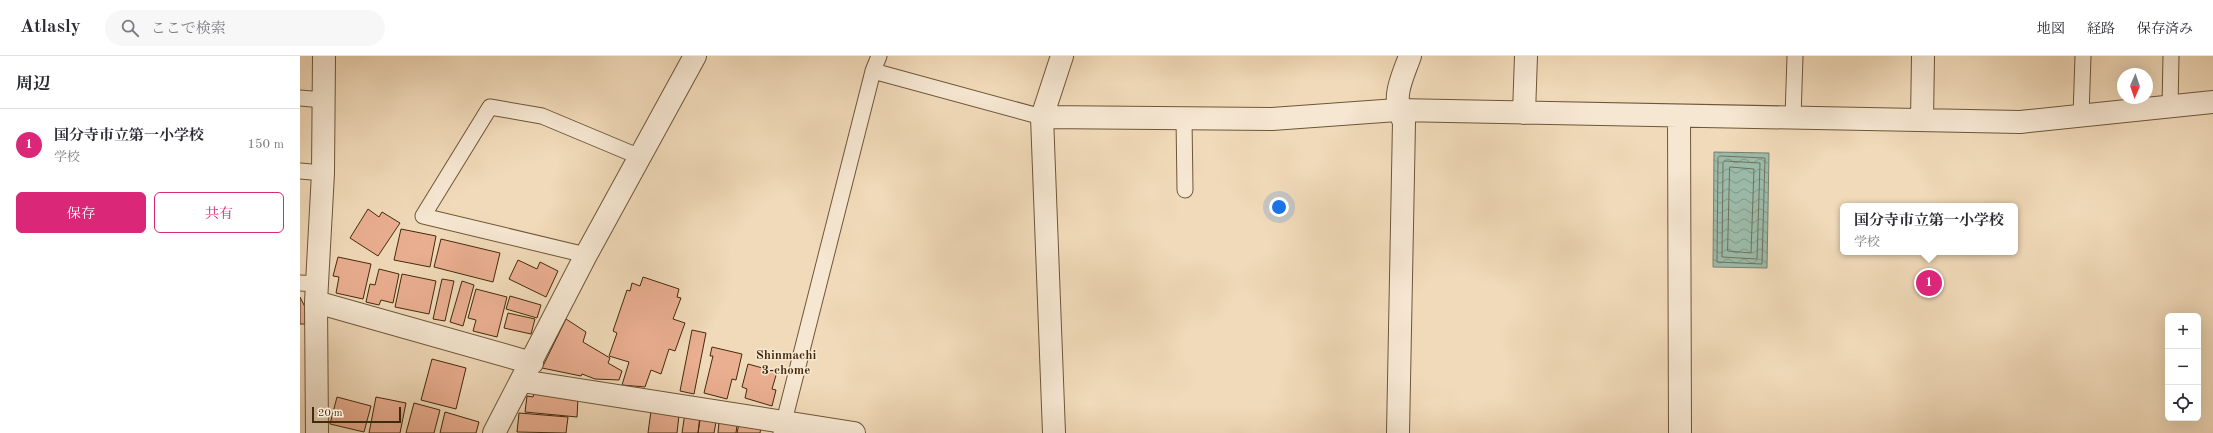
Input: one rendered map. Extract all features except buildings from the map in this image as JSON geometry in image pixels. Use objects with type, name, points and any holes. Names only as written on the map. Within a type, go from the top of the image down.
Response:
[{"type":"street","points":[[317,433],[311,290],[323,173],[324,56]]},
{"type":"street","points":[[494,433],[586,256],[695,56]]},
{"type":"street","points":[[1054,433],[1042,117],[1062,56]]},
{"type":"street","points":[[1398,433],[1404,122],[1397,110],[1396,97],[1410,56]]},
{"type":"street","points":[[1524,112],[1526,56]]},
{"type":"street","points":[[1922,120],[1923,56]]},
{"type":"street","points":[[1042,117],[1272,120],[1397,110],[2020,122],[2213,102]]},
{"type":"street","points":[[1679,116],[1680,433]]},
{"type":"street","points":[[311,290],[527,372],[782,427],[854,433]]},
{"type":"lane","points":[[782,427],[873,71],[879,56]]},
{"type":"lane","points":[[1793,118],[1795,56]]},
{"type":"lane","points":[[2081,116],[2083,56]]},
{"type":"lane","points":[[2170,107],[2171,56]]},
{"type":"lane","points":[[873,71],[1042,117]]},
{"type":"lane","points":[[300,98],[324,100]]},
{"type":"lane","points":[[586,256],[422,216],[490,108],[542,116],[640,157]]},
{"type":"lane","points":[[1184,118],[1185,190]]},
{"type":"lane","points":[[300,171],[323,173]]},
{"type":"water","points":[[1714,152],[1769,153],[1767,268],[1713,267]]},
{"type":"place","name":"国分寺市立第一小学校","points":[[1929,283]]},
{"type":"district","name":"Shinmachi 3-chome","points":[[786,362]]}]
